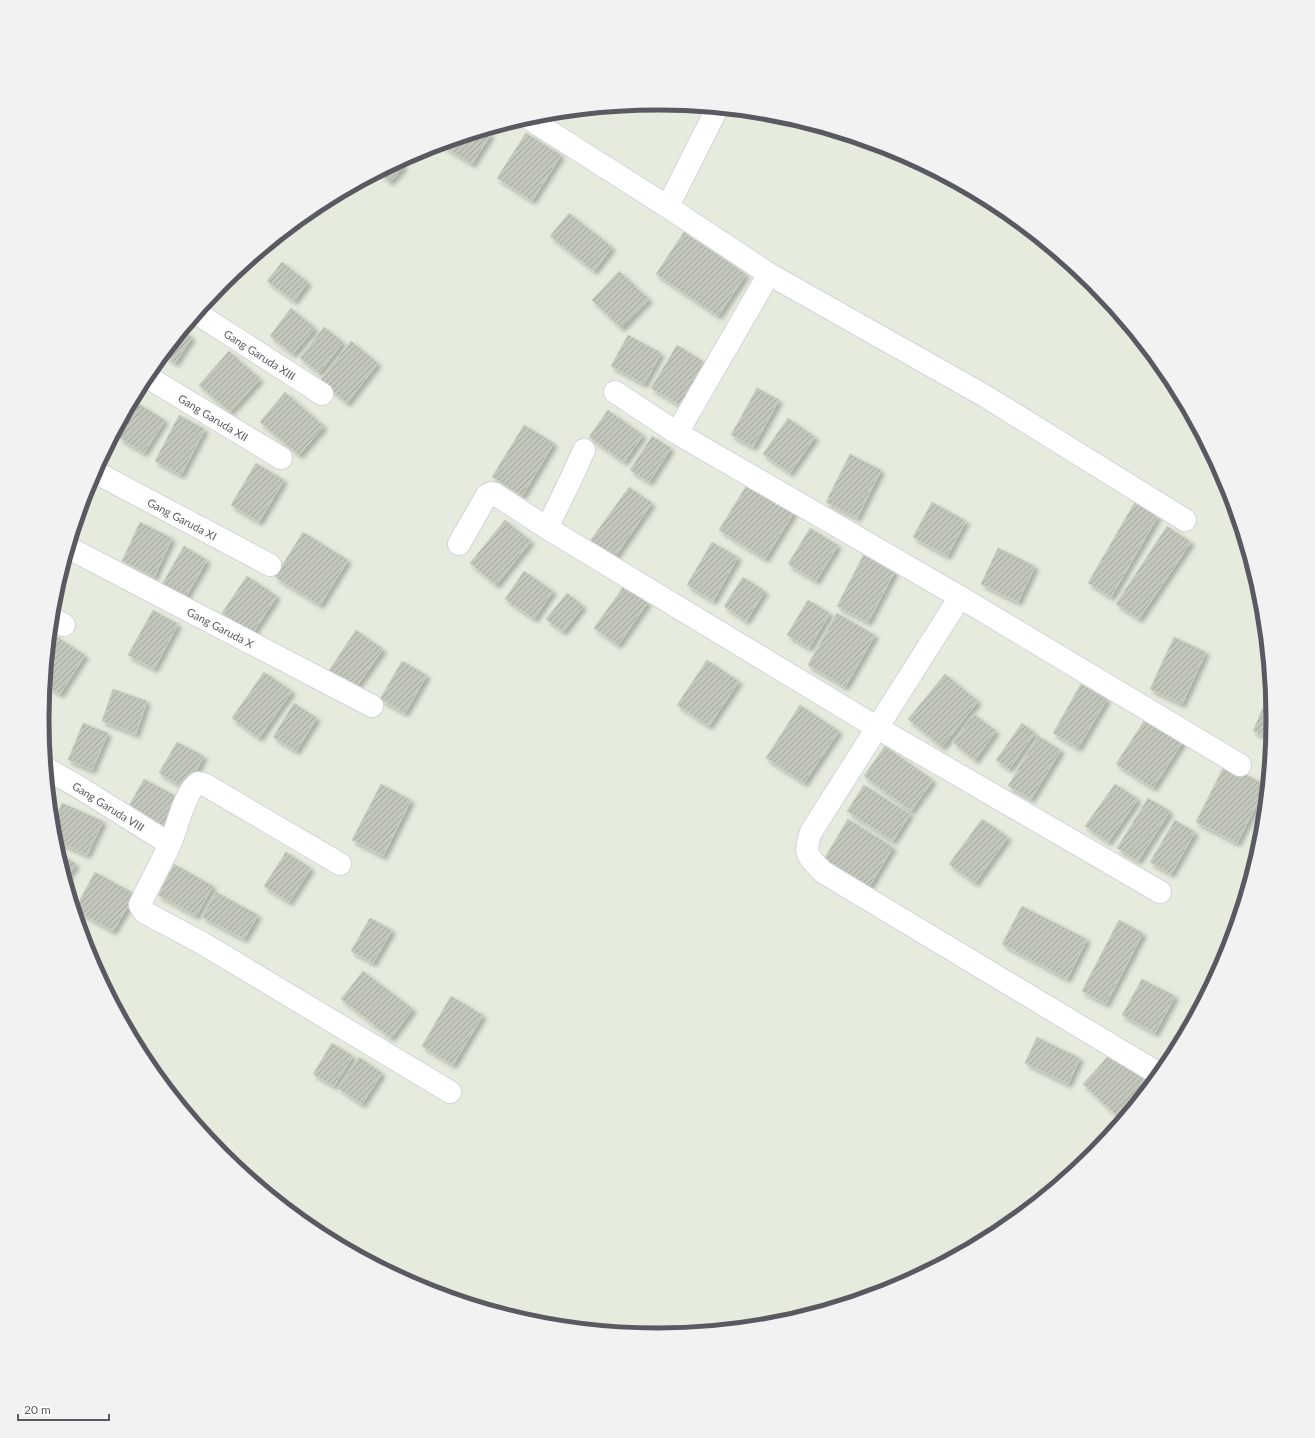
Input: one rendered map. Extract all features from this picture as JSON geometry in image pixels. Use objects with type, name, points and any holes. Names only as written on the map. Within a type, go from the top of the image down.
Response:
[{"type":"street","points":[[671,209],[670,202],[715,114]]},
{"type":"street","points":[[536,123],[671,209],[769,274],[985,396],[1185,520]]},
{"type":"street","points":[[677,433],[769,274]]},
{"type":"street","name":"Gang Garuda XIII","points":[[202,316],[322,394]]},
{"type":"street","name":"Gang Garuda XII","points":[[153,380],[281,458]]},
{"type":"street","points":[[614,392],[677,433],[960,597],[1240,765]]},
{"type":"street","points":[[547,528],[572,479],[584,450]]},
{"type":"street","name":"Gang Garuda XI","points":[[100,475],[270,565]]},
{"type":"street","points":[[459,544],[487,495],[491,493],[495,494],[547,528],[876,727],[1160,892]]},
{"type":"street","name":"Gang Garuda X","points":[[73,550],[372,706]]},
{"type":"street","points":[[960,597],[876,727],[811,832],[806,846],[809,857],[823,872],[1153,1071]]},
{"type":"street","name":"Gang Garuda VIII","points":[[51,771],[170,844]]},
{"type":"street","points":[[340,864],[204,784],[198,782],[189,793],[170,844],[140,905],[144,912],[202,943],[450,1092]]},
{"type":"building","points":[[526,133],[561,155],[532,201],[497,178]]},
{"type":"building","points":[[491,134],[472,164],[447,149]]},
{"type":"building","points":[[404,166],[390,182],[383,176]]},
{"type":"building","points":[[569,213],[612,247],[594,271],[550,236]]},
{"type":"building","points":[[684,232],[746,274],[718,316],[656,274]]},
{"type":"building","points":[[282,262],[308,282],[294,301],[267,281]]},
{"type":"building","points":[[619,271],[649,299],[621,328],[592,300]]},
{"type":"building","points":[[291,308],[315,328],[293,354],[270,336]]},
{"type":"building","points":[[324,327],[343,342],[319,373],[300,358]]},
{"type":"building","points":[[187,334],[192,337],[175,363],[168,358]]},
{"type":"building","points":[[628,335],[661,353],[644,384],[611,366]]},
{"type":"building","points":[[351,341],[378,363],[347,403],[320,381]]},
{"type":"building","points":[[677,345],[706,363],[680,405],[651,388]]},
{"type":"building","points":[[229,351],[260,379],[230,412],[199,385]]},
{"type":"building","points":[[757,388],[779,400],[753,447],[731,435]]},
{"type":"building","points":[[285,392],[324,426],[299,455],[260,422]]},
{"type":"building","points":[[139,404],[165,420],[144,453],[119,438]]},
{"type":"building","points":[[608,410],[643,435],[624,462],[589,437]]},
{"type":"building","points":[[179,415],[205,429],[181,475],[155,461]]},
{"type":"building","points":[[788,418],[815,437],[790,473],[763,454]]},
{"type":"building","points":[[524,425],[554,443],[522,496],[492,477]]},
{"type":"building","points":[[652,436],[671,448],[649,482],[630,470]]},
{"type":"building","points":[[850,454],[881,470],[857,518],[826,502]]},
{"type":"building","points":[[256,463],[284,480],[259,522],[231,505]]},
{"type":"building","points":[[748,483],[794,512],[765,559],[719,530]]},
{"type":"building","points":[[629,487],[652,503],[614,558],[590,541]]},
{"type":"building","points":[[932,502],[966,521],[947,556],[913,537]]},
{"type":"building","points":[[1135,502],[1158,516],[1111,597],[1088,583]]},
{"type":"building","points":[[505,520],[531,541],[496,585],[470,563]]},
{"type":"building","points":[[140,522],[172,538],[154,577],[122,561]]},
{"type":"building","points":[[1167,526],[1191,542],[1139,619],[1116,604]]},
{"type":"building","points":[[810,528],[838,545],[816,581],[788,564]]},
{"type":"building","points":[[303,532],[348,560],[320,605],[275,577]]},
{"type":"building","points":[[712,542],[738,557],[713,601],[687,585]]},
{"type":"building","points":[[184,546],[207,560],[185,598],[162,584]]},
{"type":"building","points":[[998,548],[1035,566],[1018,602],[981,584]]},
{"type":"building","points":[[864,554],[895,571],[868,622],[837,606]]},
{"type":"building","points":[[524,571],[553,591],[534,619],[505,599]]},
{"type":"building","points":[[247,576],[277,596],[252,634],[222,613]]},
{"type":"building","points":[[743,577],[765,591],[746,621],[724,606]]},
{"type":"building","points":[[624,586],[648,602],[618,645],[594,628]]},
{"type":"building","points":[[567,593],[583,606],[563,632],[546,619]]},
{"type":"building","points":[[808,600],[830,613],[809,648],[787,635]]},
{"type":"building","points":[[153,610],[178,624],[154,669],[128,655]]},
{"type":"building","points":[[837,613],[875,635],[845,687],[808,665]]},
{"type":"building","points":[[356,630],[383,649],[352,693],[326,675]]},
{"type":"building","points":[[55,635],[85,655],[60,694],[50,688]]},
{"type":"building","points":[[1174,637],[1206,652],[1182,704],[1150,689]]},
{"type":"building","points":[[707,660],[739,681],[709,726],[677,705]]},
{"type":"building","points":[[402,661],[427,675],[405,713],[380,699]]},
{"type":"building","points":[[264,672],[292,691],[259,738],[232,718]]},
{"type":"building","points":[[945,674],[978,701],[942,747],[908,719]]},
{"type":"building","points":[[1081,684],[1107,699],[1078,748],[1053,733]]},
{"type":"building","points":[[113,689],[147,701],[136,734],[102,721]]},
{"type":"building","points":[[294,703],[317,718],[296,751],[273,737]]},
{"type":"building","points":[[800,705],[839,731],[804,783],[766,758]]},
{"type":"building","points":[[1264,705],[1266,706],[1266,737],[1253,731]]},
{"type":"building","points":[[974,714],[996,731],[975,760],[953,742]]},
{"type":"building","points":[[1148,715],[1185,738],[1153,788],[1116,764]]},
{"type":"building","points":[[83,723],[108,733],[92,770],[68,760]]},
{"type":"building","points":[[1022,723],[1035,733],[1009,769],[996,760]]},
{"type":"building","points":[[1038,736],[1061,750],[1031,799],[1008,786]]},
{"type":"building","points":[[177,742],[204,756],[186,789],[159,773]]},
{"type":"building","points":[[885,746],[933,780],[911,811],[864,776]]},
{"type":"building","points":[[1225,764],[1263,783],[1261,794],[1237,843],[1196,822]]},
{"type":"building","points":[[144,779],[182,799],[165,831],[126,811]]},
{"type":"building","points":[[381,784],[411,800],[383,856],[352,840]]},
{"type":"building","points":[[1115,784],[1138,799],[1108,842],[1085,826]]},
{"type":"building","points":[[864,785],[910,814],[893,841],[847,811]]},
{"type":"building","points":[[1148,798],[1170,811],[1138,861],[1117,848]]},
{"type":"building","points":[[62,803],[103,821],[87,855],[62,844],[57,814]]},
{"type":"building","points":[[848,819],[893,847],[869,887],[824,859]]},
{"type":"building","points":[[982,819],[1008,837],[975,883],[949,864]]},
{"type":"building","points":[[1175,820],[1195,832],[1171,874],[1150,862]]},
{"type":"building","points":[[286,852],[311,868],[289,902],[264,886]]},
{"type":"building","points":[[66,857],[76,864],[69,874]]},
{"type":"building","points":[[174,864],[213,886],[196,916],[158,895]]},
{"type":"building","points":[[95,872],[135,894],[113,931],[80,913],[78,904]]},
{"type":"building","points":[[216,892],[258,915],[244,939],[202,917]]},
{"type":"building","points":[[1022,906],[1087,939],[1067,979],[1002,944]]},
{"type":"building","points":[[370,918],[392,930],[373,963],[351,951]]},
{"type":"building","points":[[1119,920],[1143,933],[1106,1004],[1082,991]]},
{"type":"building","points":[[363,971],[413,1009],[391,1038],[341,999]]},
{"type":"building","points":[[1142,979],[1175,996],[1155,1033],[1122,1015]]},
{"type":"building","points":[[451,996],[483,1015],[453,1065],[422,1046]]},
{"type":"building","points":[[1037,1037],[1080,1058],[1068,1084],[1025,1063]]},
{"type":"building","points":[[332,1043],[353,1056],[334,1086],[313,1074]]},
{"type":"building","points":[[1113,1051],[1146,1080],[1118,1117],[1083,1084]]},
{"type":"building","points":[[359,1057],[382,1073],[362,1104],[338,1088]]}]
